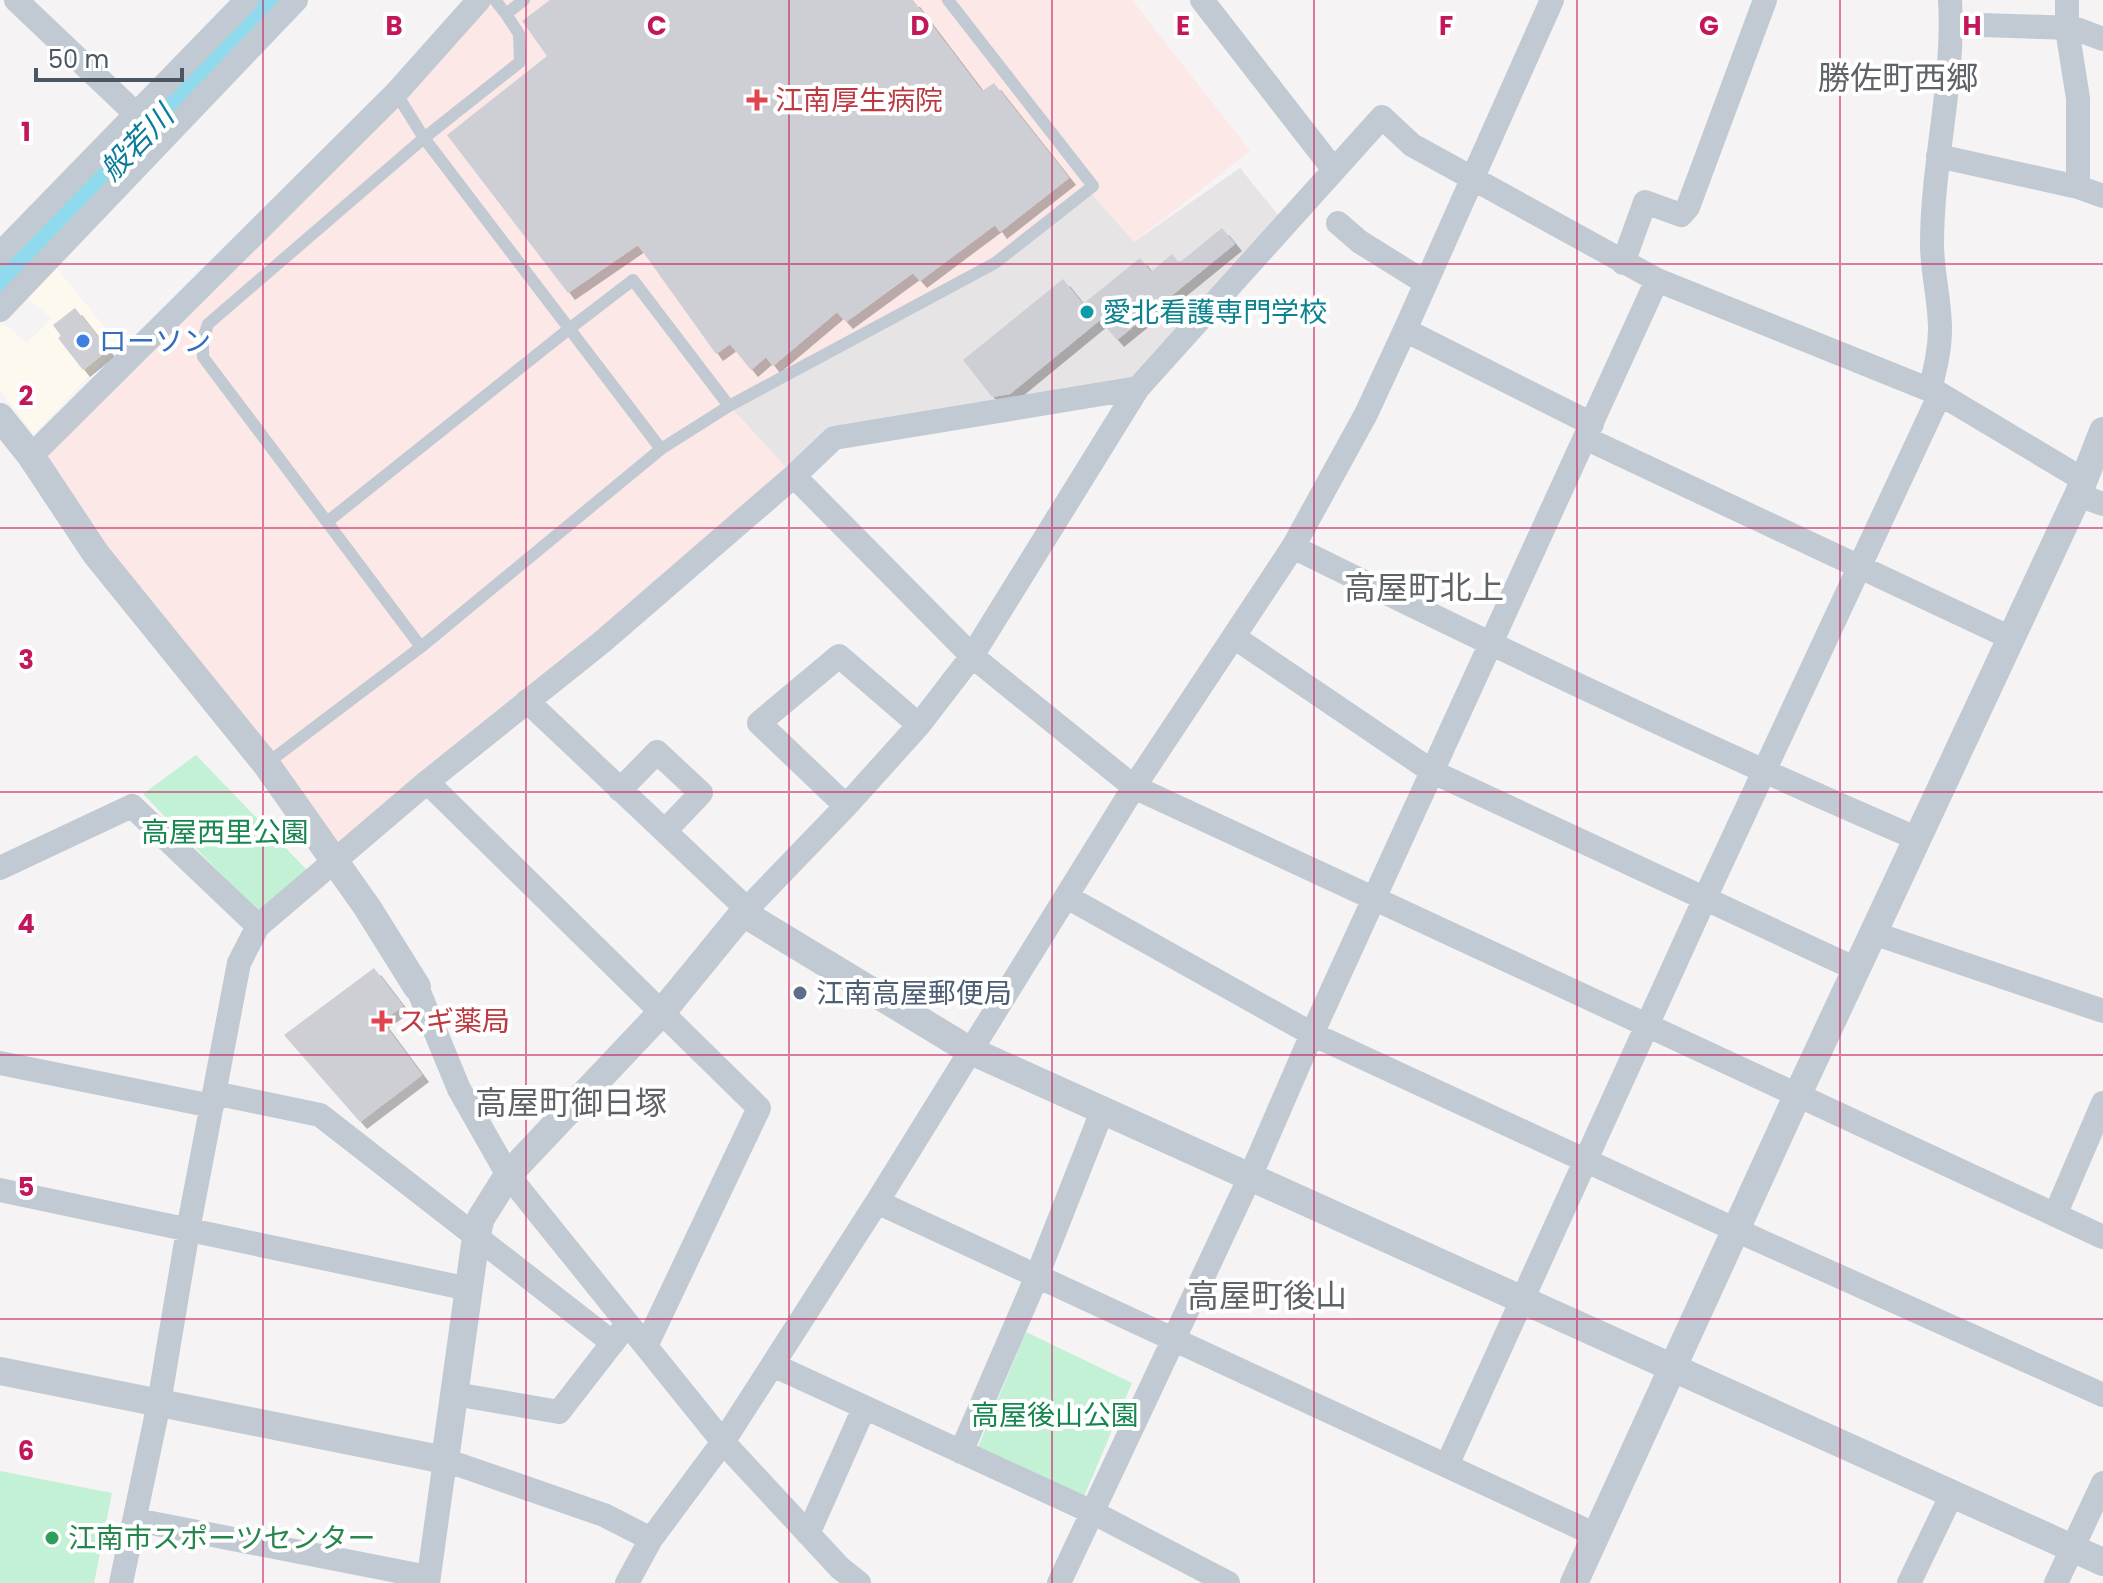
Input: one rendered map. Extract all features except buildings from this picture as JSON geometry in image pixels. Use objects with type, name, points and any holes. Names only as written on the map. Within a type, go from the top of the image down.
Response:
[{"type":"street","points":[[16,0],[137,115]]},
{"type":"street","points":[[0,254],[247,0]]},
{"type":"street","points":[[0,310],[296,0]]},
{"type":"street","points":[[31,456],[396,93],[479,0]]},
{"type":"street","points":[[1202,0],[1334,170]]},
{"type":"street","points":[[627,1583],[651,1539],[723,1442],[773,1365],[1134,787],[1293,547],[1366,414],[1552,0]]},
{"type":"street","points":[[2067,0],[2067,28],[2078,98],[2078,187]]},
{"type":"street","points":[[1623,263],[1645,202],[1681,215],[1688,207],[1756,3]]},
{"type":"street","points":[[1447,1465],[1705,898],[1861,567],[1935,392],[1940,327],[1932,245],[1938,156],[1948,90],[1951,12],[2067,28],[2103,39]]},
{"type":"street","points":[[136,1520],[428,1580],[476,1237],[481,1218],[508,1175],[662,1012],[745,911],[919,725],[972,656],[1138,388],[1382,117],[1412,145],[1657,280],[1935,392],[2088,493]]},
{"type":"street","points":[[1938,156],[2078,187],[2103,196]]},
{"type":"street","points":[[1338,223],[1360,242],[1426,283]]},
{"type":"street","points":[[1059,1583],[1250,1177],[1312,1034],[1657,280]]},
{"type":"street","points":[[1405,330],[1589,431],[2011,638]]},
{"type":"street","points":[[121,1583],[159,1403],[188,1230],[239,963],[258,926],[427,782],[602,642],[834,438],[1138,388]]},
{"type":"street","points":[[0,417],[31,456],[96,554],[266,764],[382,930],[417,987],[459,1089],[508,1175],[620,1333]]},
{"type":"street","points":[[1574,1583],[2011,638],[2088,493],[2103,431]]},
{"type":"street","points":[[794,476],[972,656],[1134,787],[2103,1237]]},
{"type":"street","points":[[1293,547],[1492,645],[1765,773],[1918,839]]},
{"type":"street","points":[[1234,637],[1433,772],[1856,969]]},
{"type":"street","points":[[846,806],[759,723],[839,656],[919,725]]},
{"type":"street","points":[[527,701],[745,911],[969,1050],[2103,1562]]},
{"type":"street","points":[[620,790],[657,752],[701,793],[665,831]]},
{"type":"street","points":[[427,782],[759,1108],[646,1346]]},
{"type":"street","points":[[0,868],[132,806],[258,926]]},
{"type":"street","points":[[1067,897],[1312,1034],[2103,1395]]},
{"type":"street","points":[[1873,933],[2103,1011]]},
{"type":"street","points":[[0,1063],[320,1115],[476,1237],[620,1333],[646,1346],[723,1442],[840,1568],[859,1583]]},
{"type":"street","points":[[2055,1215],[2103,1103]]},
{"type":"street","points":[[961,1452],[1037,1276],[1103,1109]]},
{"type":"street","points":[[0,1190],[469,1289]]},
{"type":"street","points":[[877,1202],[1596,1535]]},
{"type":"street","points":[[455,1394],[559,1412],[620,1333]]},
{"type":"street","points":[[773,1365],[1092,1512],[1228,1583]]},
{"type":"street","points":[[0,1371],[445,1460],[589,1509],[651,1539]]},
{"type":"street","points":[[808,1534],[864,1408]]},
{"type":"street","points":[[2056,1583],[2103,1483]]},
{"type":"street","points":[[1909,1583],[1952,1494]]},
{"type":"lane","points":[[421,647],[203,357],[203,339],[208,324],[424,138],[520,62],[519,34],[495,0]]},
{"type":"lane","points":[[506,14],[524,0]]},
{"type":"lane","points":[[266,764],[421,647],[661,449],[729,406],[995,263],[1093,186],[948,0]]},
{"type":"lane","points":[[396,93],[424,138],[661,449]]},
{"type":"lane","points":[[327,522],[633,280],[729,406]]},
{"type":"shaded area","points":[[479,0],[1132,0],[1250,151],[1134,242],[1088,190],[995,263],[730,406],[794,476],[335,862],[31,456]]},
{"type":"shaded area","points":[[1240,168],[1287,226],[1138,388],[834,438],[794,476],[729,406],[1093,186],[1134,242]]},
{"type":"shaded area","points":[[56,267],[119,345],[34,434],[0,390],[0,327],[3,323],[27,343],[51,318],[25,296]]},
{"type":"green space","name":"高屋西里公園","points":[[196,755],[307,870],[259,913],[143,794]]},
{"type":"green space","name":"高屋後山公園","points":[[1026,1332],[1132,1383],[1083,1499],[978,1447]]},
{"type":"green space","name":"江南市スポーツセンター","points":[[0,1471],[112,1493],[94,1583],[0,1583]]},
{"type":"waterway","name":"般若川","points":[[0,286],[274,0]]},
{"type":"place","name":"江南厚生病院","points":[[757,100]]},
{"type":"place","name":"愛北看護専門学校","points":[[1087,312]]},
{"type":"place","name":"ローソン","points":[[83,341]]},
{"type":"place","name":"江南高屋郵便局","points":[[800,993]]},
{"type":"place","name":"スギ薬局","points":[[382,1021]]},
{"type":"place","name":"江南市スポーツセンター","points":[[52,1538]]},
{"type":"district","name":"勝佐町西郷","points":[[1898,78]]},
{"type":"district","name":"高屋町北上","points":[[1424,588]]},
{"type":"district","name":"高屋町御日塚","points":[[571,1103]]},
{"type":"district","name":"高屋町後山","points":[[1267,1296]]}]
